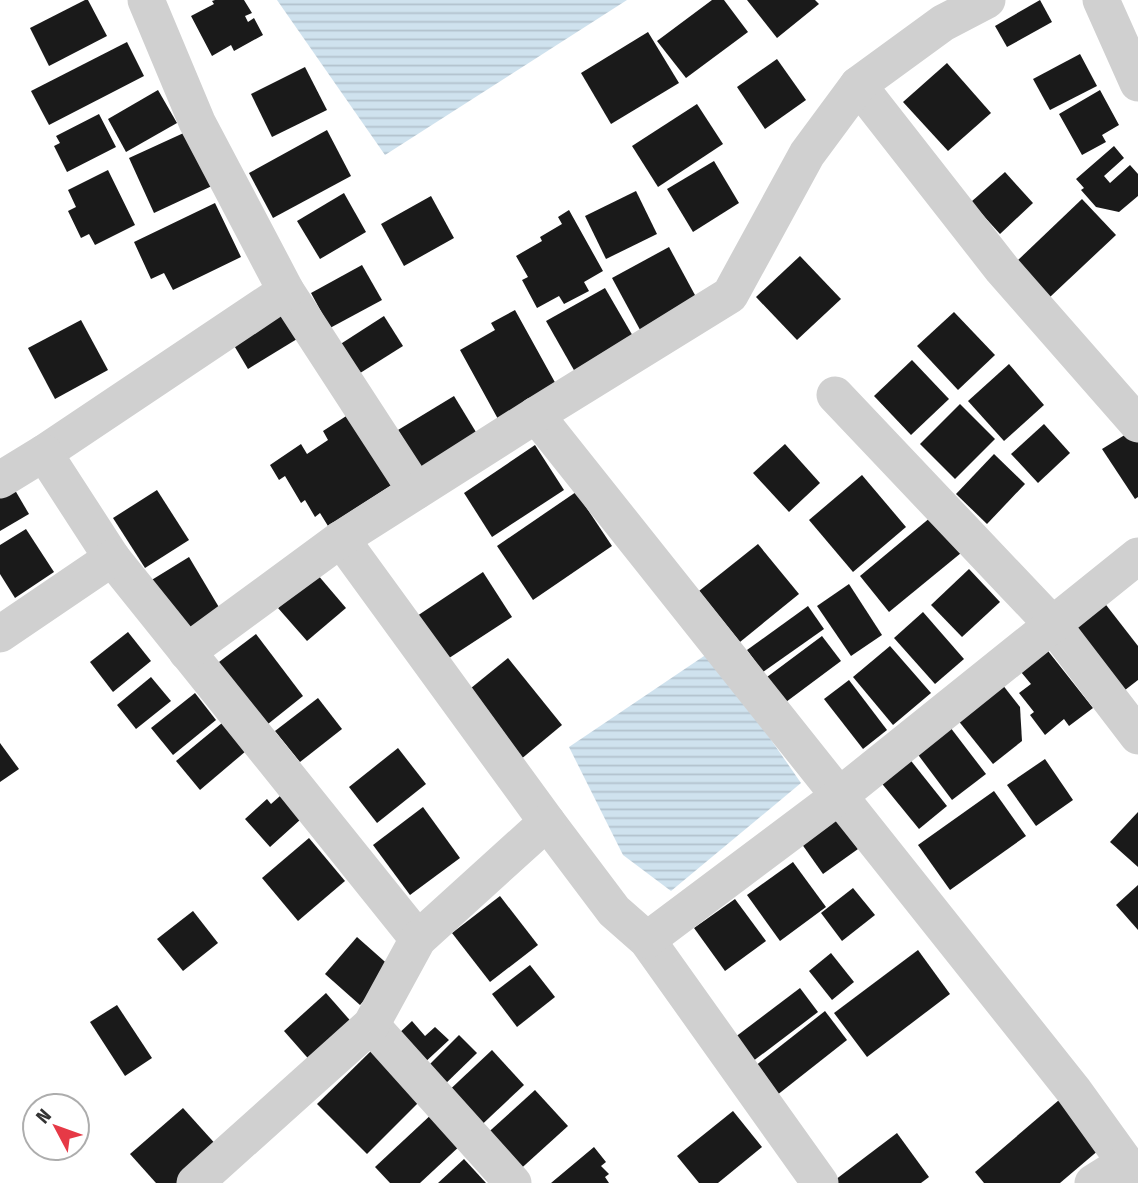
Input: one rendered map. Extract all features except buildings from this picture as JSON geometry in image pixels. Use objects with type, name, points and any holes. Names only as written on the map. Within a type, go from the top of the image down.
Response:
[{"type":"street","points":[[146,0],[197,122],[286,291],[416,491]]},
{"type":"street","points":[[187,652],[341,540],[730,295],[807,155],[858,85],[943,23],[987,0]]},
{"type":"street","points":[[1101,0],[1138,83]]},
{"type":"street","points":[[858,85],[1002,268],[1138,424]]},
{"type":"street","points":[[0,480],[286,291]]},
{"type":"street","points":[[835,395],[1053,625],[1138,736]]},
{"type":"street","points":[[536,415],[1065,1080],[1132,1171],[1093,1183]]},
{"type":"street","points":[[44,453],[112,558],[418,939]]},
{"type":"street","points":[[341,540],[614,911],[647,940],[820,1183]]},
{"type":"street","points":[[647,940],[839,796],[1138,556]]},
{"type":"street","points":[[0,634],[112,558]]},
{"type":"street","points":[[195,1183],[372,1025],[418,939],[547,822]]},
{"type":"street","points":[[372,1025],[513,1183]]},
{"type":"water","points":[[277,0],[627,0],[385,155]]},
{"type":"water","points":[[710,652],[801,783],[671,891],[623,855],[569,747]]}]
